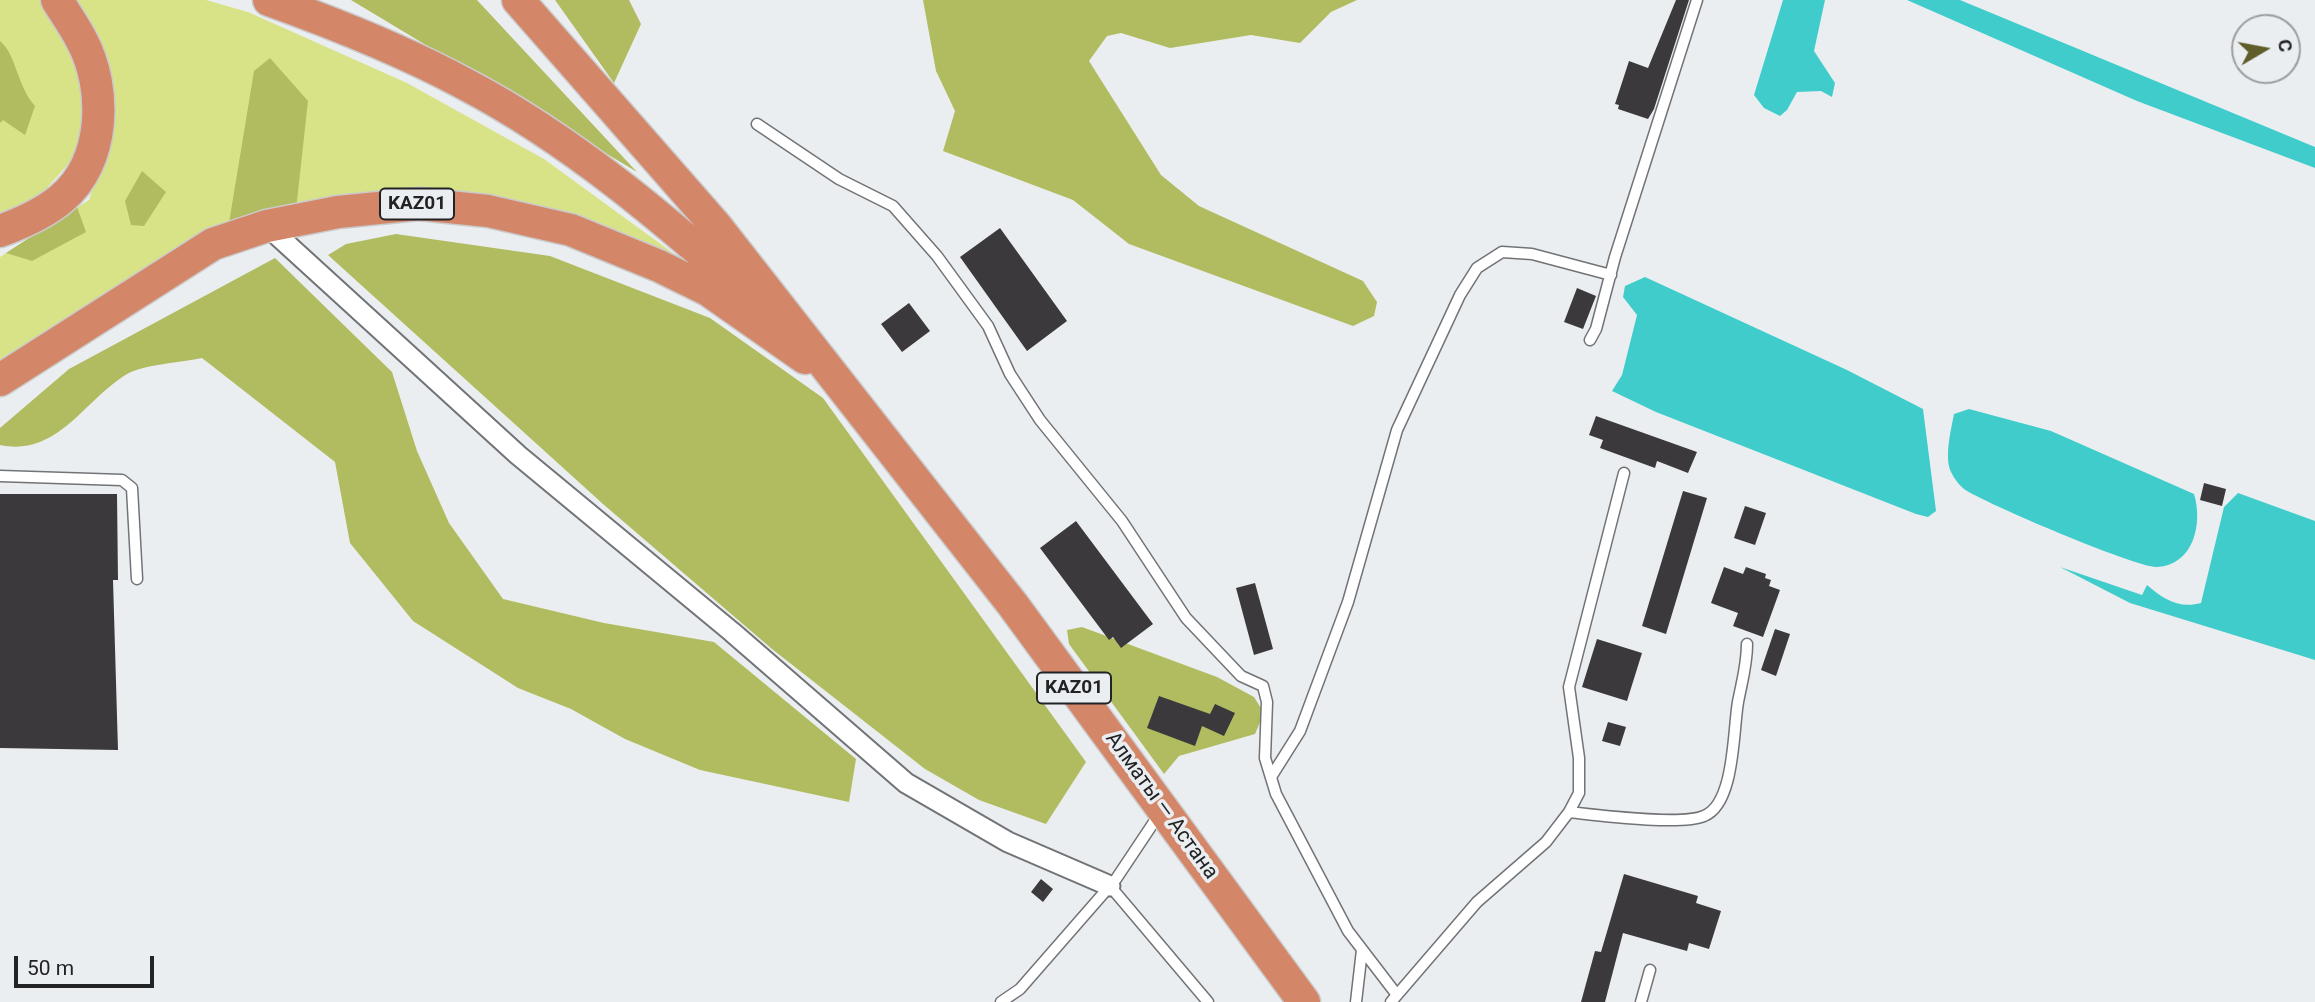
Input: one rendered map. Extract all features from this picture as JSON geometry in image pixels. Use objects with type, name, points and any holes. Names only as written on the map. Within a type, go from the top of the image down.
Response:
[{"type":"highway","points":[[0,232],[34,218],[64,198],[82,172],[94,144],[101,116],[97,82],[83,42],[57,0]]},
{"type":"highway","name":"KАZ01","points":[[270,0],[358,32],[466,84],[558,141],[636,197],[705,255],[762,305],[835,380]]},
{"type":"highway","name":"KАZ01","points":[[518,0],[716,226],[835,380]]},
{"type":"highway","name":"KАZ01","points":[[0,380],[213,244],[267,226],[338,212],[419,204],[488,211],[571,230],[659,266],[708,290],[835,380]]},
{"type":"highway","name":"Алматы — Астана","points":[[835,380],[1013,605],[1304,1002]]},
{"type":"street","points":[[267,226],[519,455],[732,632],[906,783],[1008,842],[1110,886]]},
{"type":"lane","points":[[1590,340],[1596,329],[1697,0]]},
{"type":"lane","points":[[757,124],[838,179],[893,206],[937,257],[988,326],[1010,374],[1040,420],[1122,521],[1186,618],[1241,676],[1262,687],[1267,702],[1265,758],[1276,794],[1348,931],[1394,999],[1477,902],[1546,842],[1569,812],[1579,793],[1569,687],[1624,473]]},
{"type":"lane","points":[[1271,777],[1300,730],[1348,602],[1397,430],[1460,295],[1477,268],[1502,253],[1532,254],[1611,275]]},
{"type":"lane","points":[[0,476],[122,480],[132,488],[137,579]]},
{"type":"lane","points":[[1569,812],[1679,819],[1703,817],[1713,810],[1730,769],[1738,701],[1747,668],[1747,644]]},
{"type":"lane","points":[[1001,1002],[1020,989],[1110,886],[1163,808]]},
{"type":"lane","points":[[1110,886],[1208,1002]]},
{"type":"lane","points":[[1356,1002],[1362,950]]},
{"type":"lane","points":[[1641,1002],[1650,970]]},
{"type":"green space","points":[[0,0],[45,0],[81,76],[85,145],[31,206],[0,219]]},
{"type":"green space","points":[[71,0],[206,0],[248,12],[407,83],[544,159],[710,280],[506,199],[271,214],[0,368],[0,257],[89,200],[116,115],[79,12]]},
{"type":"green space","points":[[351,0],[477,0],[637,172]]},
{"type":"green space","points":[[555,0],[629,0],[641,24],[614,83]]},
{"type":"green space","points":[[923,0],[1357,0],[1331,12],[1300,43],[1251,35],[1170,48],[1121,33],[1107,36],[1089,61],[1161,175],[1199,206],[1363,281],[1377,302],[1374,316],[1353,326],[1129,244],[1073,200],[943,151],[955,111],[936,71]]},
{"type":"green space","points":[[0,41],[10,54],[24,89],[35,106],[25,135],[3,120],[0,123]]},
{"type":"green space","points":[[270,58],[308,101],[296,210],[228,229],[254,71]]},
{"type":"green space","points":[[142,171],[166,192],[144,226],[131,225],[125,201]]},
{"type":"green space","points":[[77,207],[86,232],[32,261],[6,253]]},
{"type":"green space","points":[[396,234],[550,256],[710,318],[823,398],[1086,762],[1046,824],[979,800],[925,769],[772,649],[603,504],[328,255],[346,244]]},
{"type":"green space","points":[[275,258],[392,372],[417,451],[449,523],[503,599],[604,623],[714,642],[856,759],[849,802],[700,770],[625,739],[571,709],[518,688],[413,621],[350,543],[335,462],[202,358],[152,366],[127,374],[54,435],[38,443],[0,445],[0,428],[69,369]]},
{"type":"green space","points":[[1082,627],[1217,677],[1254,697],[1264,713],[1255,734],[1179,756],[1164,774],[1069,644],[1067,630]]},
{"type":"water","points":[[1783,0],[1825,0],[1814,51],[1835,83],[1832,97],[1821,91],[1797,92],[1787,110],[1780,116],[1764,108],[1754,95]]},
{"type":"water","points":[[1907,0],[1960,0],[2315,147],[2315,168],[2137,101]]},
{"type":"water","points":[[1645,277],[1847,370],[1923,409],[1936,511],[1928,517],[1916,514],[1656,412],[1612,391],[1622,375],[1637,315],[1623,297],[1625,286]]},
{"type":"water","points":[[1969,409],[2051,431],[2194,494],[2197,505],[2196,529],[2187,551],[2180,559],[2170,564],[2157,567],[2144,565],[2060,534],[1964,489],[1951,472],[1948,451],[1954,414]]},
{"type":"water","points":[[2238,493],[2315,521],[2315,660],[2130,603],[2060,567],[2142,595],[2147,585],[2159,595],[2178,604],[2201,603],[2224,507]]},
{"type":"building","points":[[1676,0],[1689,0],[1654,109],[1648,119],[1618,109],[1619,105],[1615,104],[1629,61],[1648,68]]},
{"type":"building","points":[[1000,228],[1067,321],[1027,351],[960,257]]},
{"type":"building","points":[[1577,288],[1596,296],[1583,329],[1564,322]]},
{"type":"building","points":[[909,303],[930,331],[902,352],[881,324]]},
{"type":"building","points":[[1596,416],[1697,452],[1688,473],[1657,461],[1655,468],[1600,448],[1603,440],[1589,435]]},
{"type":"building","points":[[2204,483],[2226,489],[2222,506],[2200,500]]},
{"type":"building","points":[[1683,491],[1707,498],[1666,634],[1642,626]]},
{"type":"building","points":[[0,494],[117,494],[118,580],[113,580],[118,750],[0,748]]},
{"type":"building","points":[[1745,506],[1766,513],[1755,545],[1734,538]]},
{"type":"building","points":[[1076,521],[1153,624],[1121,648],[1113,637],[1109,640],[1040,548]]},
{"type":"building","points":[[1724,567],[1743,574],[1746,567],[1766,574],[1765,578],[1771,580],[1769,586],[1780,590],[1763,637],[1733,626],[1738,613],[1711,603]]},
{"type":"building","points":[[1255,583],[1273,649],[1254,655],[1236,588]]},
{"type":"building","points":[[1775,629],[1790,634],[1776,676],[1761,670]]},
{"type":"building","points":[[1597,639],[1642,653],[1627,701],[1582,687]]},
{"type":"building","points":[[1159,696],[1210,714],[1215,704],[1235,713],[1224,736],[1202,726],[1195,746],[1147,728]]},
{"type":"building","points":[[1608,722],[1626,727],[1620,746],[1602,741]]},
{"type":"building","points":[[1624,874],[1698,896],[1696,903],[1721,911],[1709,949],[1689,943],[1687,951],[1623,933],[1605,1002],[1581,1002],[1595,951],[1601,952]]},
{"type":"building","points":[[1041,879],[1053,889],[1043,902],[1031,892]]}]
